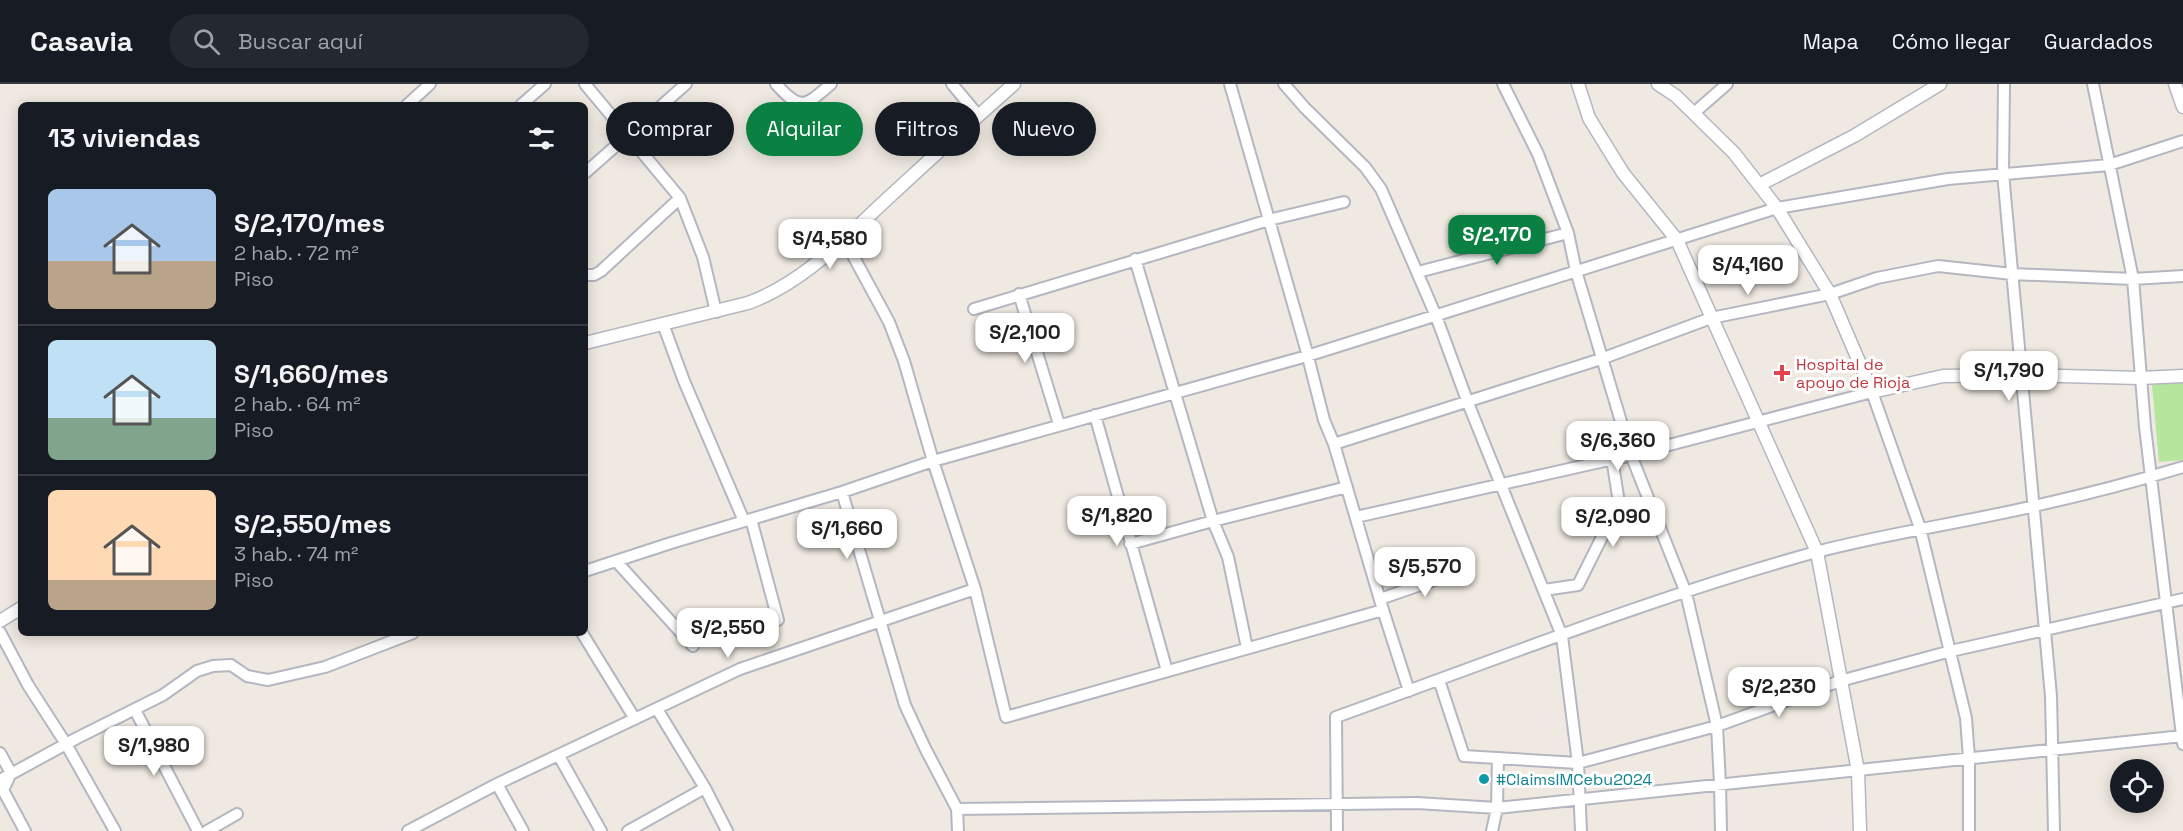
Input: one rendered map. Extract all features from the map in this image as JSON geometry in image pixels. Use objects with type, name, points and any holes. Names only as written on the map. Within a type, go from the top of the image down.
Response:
[{"type":"street","points":[[421,101],[430,84]]},
{"type":"street","points":[[524,102],[545,84]]},
{"type":"street","points":[[585,84],[606,109]]},
{"type":"street","points":[[665,102],[686,84]]},
{"type":"street","points":[[776,84],[795,101],[810,102],[831,84]]},
{"type":"street","points":[[952,84],[967,102]]},
{"type":"street","points":[[980,113],[1014,84]]},
{"type":"street","points":[[1230,84],[1324,420],[1334,444],[1409,691]]},
{"type":"street","points":[[1284,84],[1365,167],[1381,189],[1436,315],[1468,403],[1562,636],[1578,763],[1581,831]]},
{"type":"street","points":[[1503,84],[1538,154],[1568,233],[1576,271],[1631,455],[1686,593],[1717,726],[1721,831]]},
{"type":"street","points":[[1578,84],[1589,118],[1623,172],[1677,240],[1817,552],[1857,771],[1860,831]]},
{"type":"street","points":[[1658,84],[1676,96],[1734,153],[1777,208],[1830,294],[1872,392],[1920,528],[1966,718],[1970,758],[1969,831]]},
{"type":"street","points":[[1694,113],[1727,84]]},
{"type":"street","points":[[1759,184],[1854,136],[1940,84]]},
{"type":"street","points":[[2004,84],[2003,173],[2051,696],[2054,831]]},
{"type":"street","points":[[957,809],[1417,803],[1497,808],[1970,758],[2182,739],[2140,378],[2133,279],[2093,84]]},
{"type":"street","points":[[2175,84],[2183,107]]},
{"type":"street","points":[[588,570],[842,492],[933,461],[1307,356],[1777,208],[1948,179],[2109,165],[2183,141]]},
{"type":"street","points":[[588,170],[606,154]]},
{"type":"street","points":[[645,156],[680,198],[703,257],[716,312]]},
{"type":"street","points":[[588,342],[716,312],[767,296],[787,286],[844,239],[934,156]]},
{"type":"street","points":[[588,275],[601,271],[680,198]]},
{"type":"street","points":[[974,309],[1269,220],[1344,202]]},
{"type":"street","points":[[1418,272],[1568,233]]},
{"type":"street","points":[[844,239],[889,322],[913,386],[933,461],[975,589],[1006,717],[1247,648],[1381,604],[1461,571]]},
{"type":"street","points":[[1135,259],[1213,521],[1228,557],[1247,648]]},
{"type":"street","points":[[1334,444],[1601,359],[1711,318],[1830,294],[1877,278],[1938,266],[2012,274],[2133,279],[2183,276]]},
{"type":"street","points":[[1019,294],[1059,424]]},
{"type":"street","points":[[663,324],[684,381],[747,520],[778,620]]},
{"type":"street","points":[[1356,518],[1631,455],[1872,392],[1943,376],[2140,378],[2183,376]]},
{"type":"street","points":[[1095,415],[1167,671]]},
{"type":"street","points":[[1544,590],[1578,585],[1619,504],[1612,459]]},
{"type":"street","points":[[1337,831],[1336,717],[1686,593],[1817,552],[1920,528],[2032,507],[2183,467]]},
{"type":"street","points":[[1130,544],[1347,488]]},
{"type":"street","points":[[842,492],[905,705],[957,809],[958,831]]},
{"type":"street","points":[[616,561],[693,646]]},
{"type":"street","points":[[408,831],[430,826],[497,784],[740,669],[975,589]]},
{"type":"street","points":[[1439,680],[1464,756],[1578,763],[1717,726],[1840,681],[1951,651],[2183,599]]},
{"type":"street","points":[[0,621],[18,610]]},
{"type":"street","points":[[0,632],[28,685],[66,744],[115,831]]},
{"type":"street","points":[[0,780],[163,695],[197,671],[213,666],[231,665],[247,676],[268,680],[325,667],[405,636]]},
{"type":"street","points":[[584,636],[635,719]]},
{"type":"street","points":[[657,709],[705,788],[727,831]]},
{"type":"street","points":[[135,710],[198,831]]},
{"type":"street","points":[[0,753],[12,773]]},
{"type":"street","points":[[559,756],[601,831]]},
{"type":"street","points":[[1492,831],[1497,808],[1498,758]]},
{"type":"street","points":[[12,773],[3,790],[26,831]]},
{"type":"street","points":[[497,784],[523,831]]},
{"type":"street","points":[[628,831],[705,788]]},
{"type":"street","points":[[207,831],[237,814]]},
{"type":"green space","points":[[2183,382],[2183,460],[2159,462],[2152,385]]},
{"type":"place","name":"Hospital de apoyo de Rioja","points":[[1782,373]]},
{"type":"place","name":"#ClaimsIMCebu2024","points":[[1484,779]]}]
